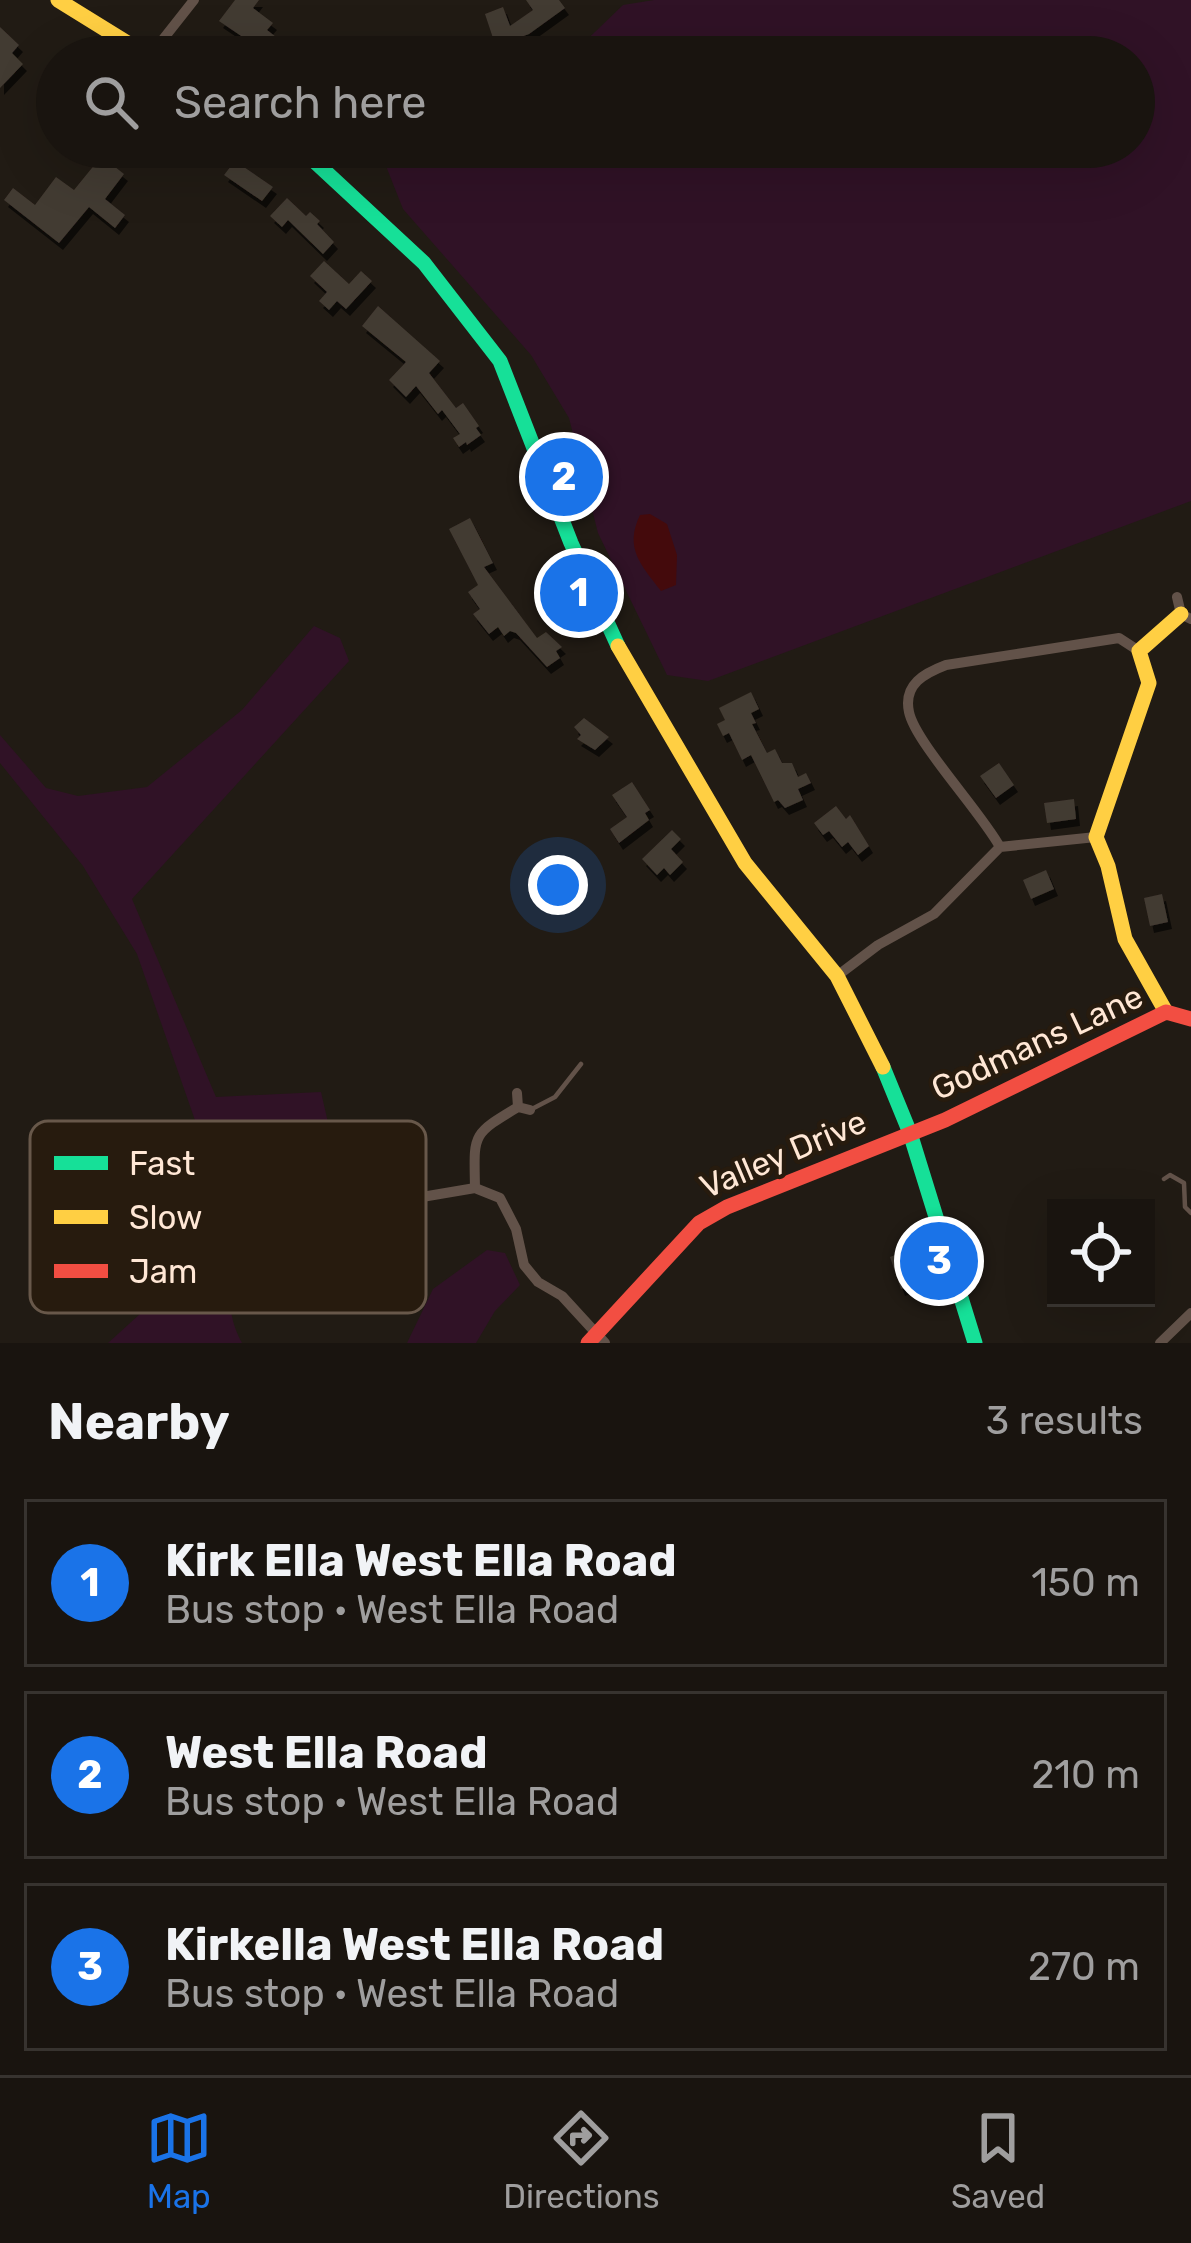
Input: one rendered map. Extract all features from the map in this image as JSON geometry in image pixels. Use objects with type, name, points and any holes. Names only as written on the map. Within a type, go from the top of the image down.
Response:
[{"type":"street","points":[[58,0],[112,36]]},
{"type":"street","points":[[166,36],[194,0]]},
{"type":"street","points":[[322,168],[424,263],[500,361],[571,543],[626,664],[745,863],[838,976],[879,1057],[910,1133],[975,1343]]},
{"type":"street","points":[[1139,651],[1183,610]]},
{"type":"street","points":[[1000,847],[919,733],[908,711],[911,688],[922,674],[946,665],[1119,638],[1139,651],[1149,682],[1096,837],[1108,866],[1125,939],[1166,1012]]},
{"type":"street","points":[[838,976],[878,945],[934,914],[1000,847],[1096,837]]},
{"type":"street","name":"Godmans Lane","points":[[910,1133],[1166,1012],[1191,1019]]},
{"type":"street","points":[[475,1188],[474,1142],[483,1128],[522,1104]]},
{"type":"street","name":"Valley Drive","points":[[597,1339],[699,1223],[727,1207],[910,1133]]},
{"type":"street","points":[[426,1196],[475,1188],[500,1198],[516,1229],[524,1265],[538,1282],[562,1296],[597,1339]]},
{"type":"street","points":[[1160,1343],[1191,1313]]},
{"type":"lane","points":[[522,1104],[557,1095],[580,1064]]},
{"type":"lane","points":[[1164,1178],[1170,1175],[1184,1183],[1185,1207],[1191,1213]]},
{"type":"shaded area","points":[[654,0],[1191,0],[1191,501],[708,681],[667,675],[598,533],[569,418],[531,355],[403,209],[387,168],[1155,168],[1155,36],[591,36],[623,5]]},
{"type":"shaded area","points":[[650,514],[667,524],[677,555],[676,585],[661,591],[634,547],[640,515]]},
{"type":"shaded area","points":[[314,626],[340,638],[349,661],[132,899],[216,1097],[321,1092],[328,1121],[195,1121],[137,954],[83,866],[0,763],[0,735],[46,788],[78,796],[147,787],[242,710]]},
{"type":"shaded area","points":[[487,1250],[505,1253],[520,1285],[495,1311],[476,1343],[407,1343],[421,1313],[426,1313],[433,1289]]},
{"type":"shaded area","points":[[141,1313],[232,1313],[242,1343],[108,1343]]},
{"type":"building","points":[[235,0],[259,0],[253,8],[273,23],[267,30],[275,36],[241,36],[219,21]]},
{"type":"building","points":[[526,0],[559,0],[565,8],[529,34],[492,36],[485,14],[503,7],[510,26],[533,10]]},
{"type":"building","points":[[0,27],[19,45],[12,53],[23,64],[0,88]]},
{"type":"building","points":[[92,168],[116,168],[124,174],[105,199],[125,215],[115,228],[89,207],[59,243],[4,200],[13,188],[35,205],[56,177],[74,190]]},
{"type":"building","points":[[230,168],[245,168],[273,187],[262,201],[224,175]]},
{"type":"building","points":[[287,198],[306,216],[310,212],[320,221],[317,224],[334,242],[323,254],[288,220],[282,227],[270,216]]},
{"type":"building","points":[[324,261],[349,284],[361,271],[372,281],[346,309],[337,301],[329,310],[319,301],[327,292],[310,276]]},
{"type":"building","points":[[378,306],[440,361],[429,373],[456,408],[463,403],[481,435],[459,447],[453,438],[460,434],[442,410],[438,414],[416,386],[406,397],[389,380],[406,362],[362,326]]},
{"type":"building","points":[[470,518],[493,563],[484,567],[537,638],[546,632],[562,647],[556,651],[560,658],[547,667],[516,633],[504,636],[498,627],[489,634],[473,614],[480,609],[468,592],[478,585],[449,529]]},
{"type":"building","points":[[751,692],[759,709],[751,713],[756,723],[752,724],[767,753],[775,749],[782,763],[792,763],[798,777],[806,773],[811,783],[798,789],[803,800],[785,808],[778,800],[774,802],[751,755],[742,760],[729,733],[723,736],[717,724],[725,720],[719,708]]},
{"type":"building","points":[[584,718],[609,737],[595,750],[577,739],[581,735],[574,727]]},
{"type":"building","points":[[999,763],[1014,785],[996,798],[980,776]]},
{"type":"building","points":[[632,782],[650,810],[645,813],[649,820],[619,843],[610,829],[627,817],[612,795]]},
{"type":"building","points":[[1074,799],[1076,819],[1047,823],[1044,803]]},
{"type":"building","points":[[836,806],[846,819],[850,815],[869,846],[858,855],[848,842],[842,847],[829,831],[823,835],[814,823]]},
{"type":"building","points":[[672,830],[681,839],[671,849],[683,862],[670,875],[664,868],[657,875],[642,859]]},
{"type":"building","points":[[1046,870],[1054,889],[1031,899],[1023,880]]},
{"type":"building","points":[[1162,894],[1168,922],[1150,926],[1144,898]]},
{"type":"building","points":[[908,1250],[919,1282],[901,1289],[890,1257]]},
{"type":"traffic: fast","points":[[322,168],[424,263],[500,361],[571,543],[618,646]]},
{"type":"traffic: fast","points":[[883,1067],[910,1133],[975,1343]]},
{"type":"traffic: slow","points":[[58,0],[116,36]]},
{"type":"traffic: slow","points":[[1166,1012],[1125,939],[1108,866],[1096,837],[1149,683],[1139,651],[1181,614]]},
{"type":"traffic: slow","points":[[618,646],[745,863],[837,976],[883,1067]]},
{"type":"traffic: jam","points":[[588,1343],[699,1223],[727,1207],[945,1120],[1166,1012],[1191,1019]]},
{"type":"place","name":"West Ella Road","points":[[564,477]]},
{"type":"place","name":"Kirk Ella West Ella Road","points":[[579,593]]},
{"type":"place","name":"Kirkella West Ella Road","points":[[939,1261]]}]
